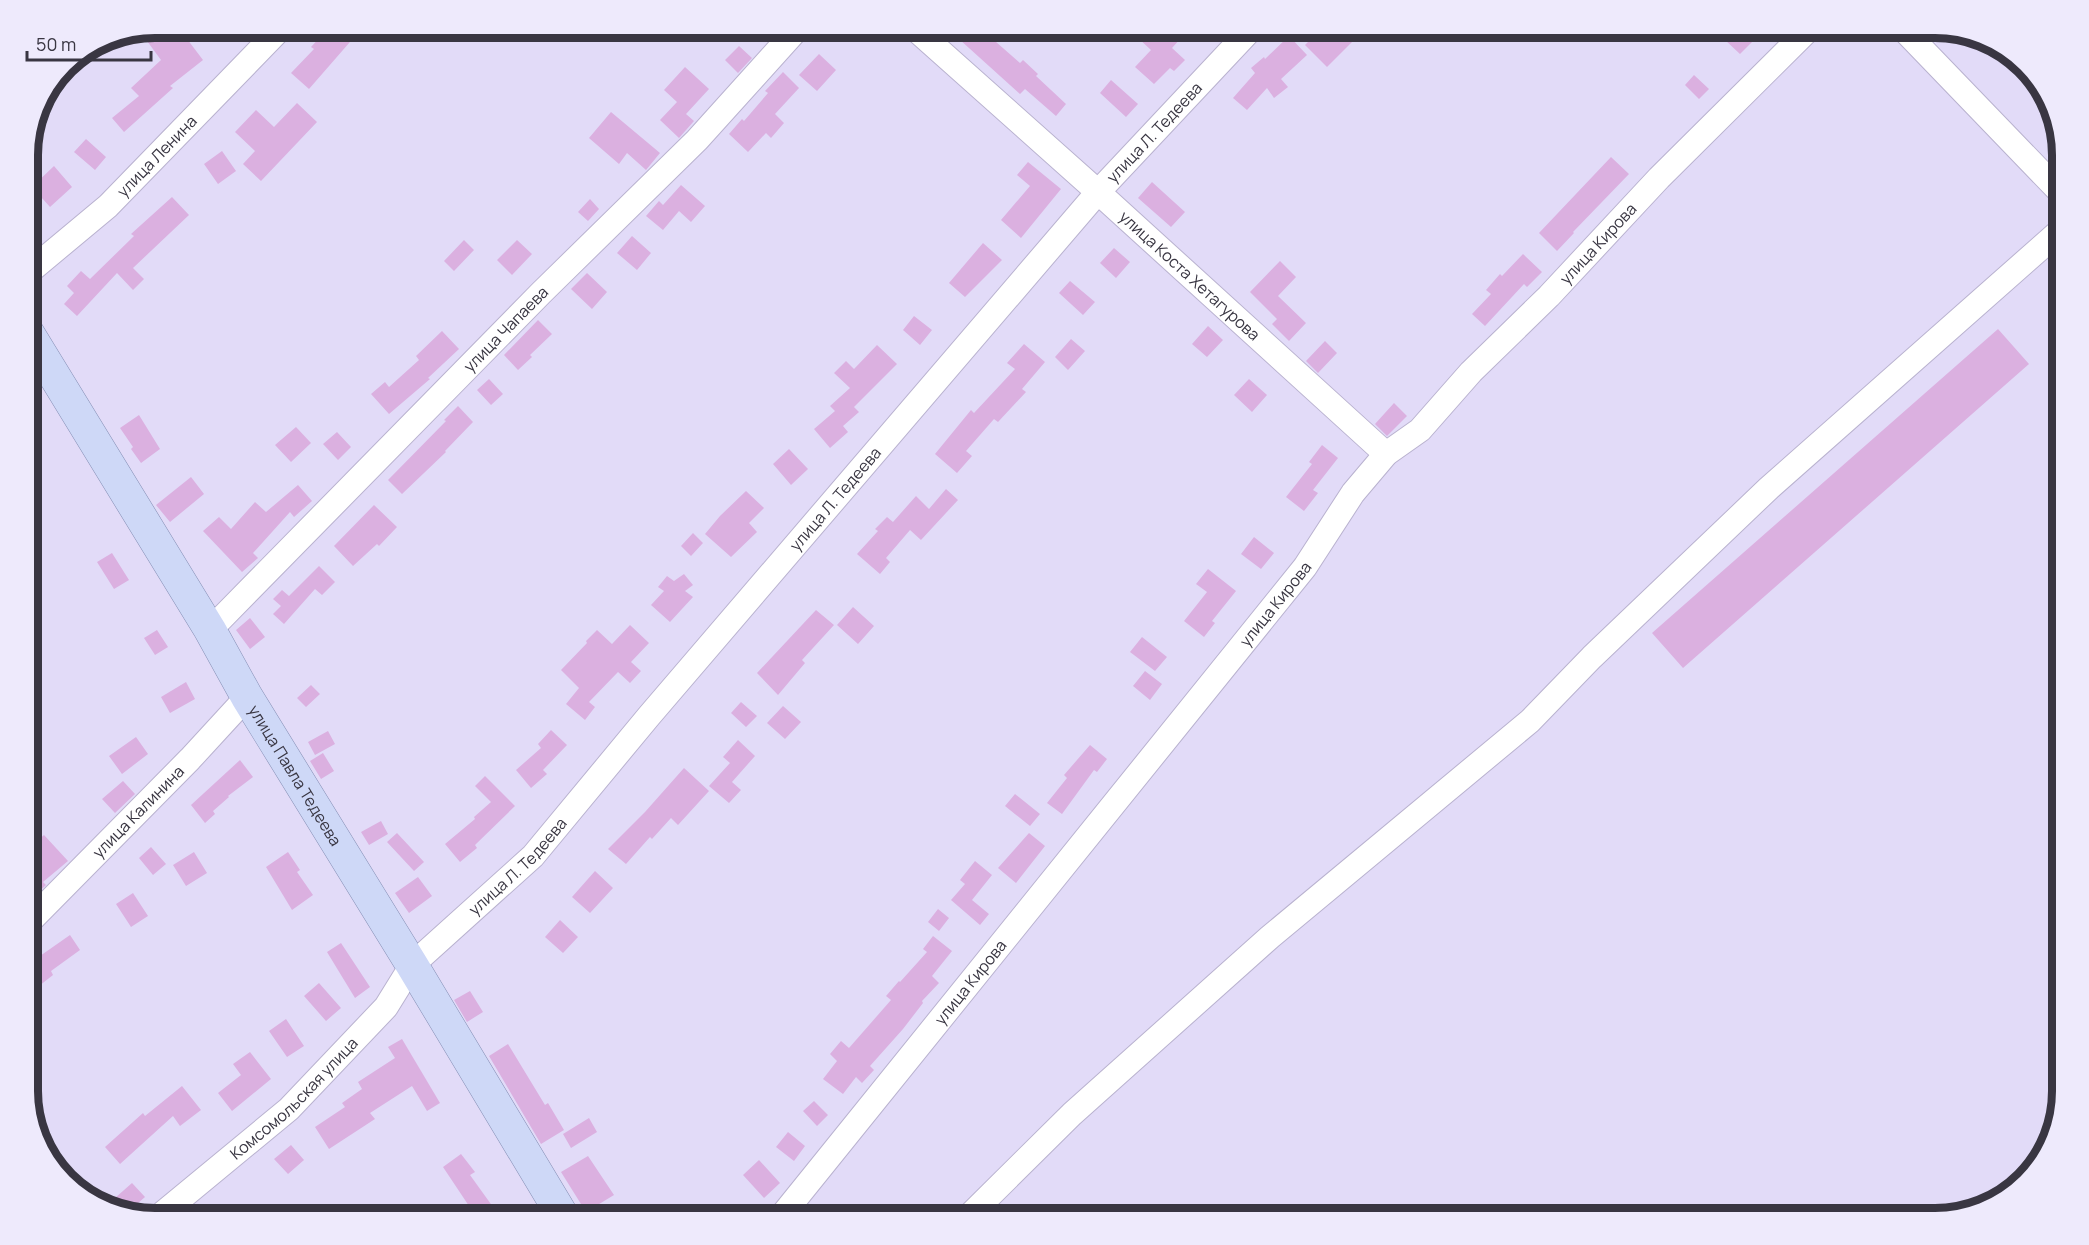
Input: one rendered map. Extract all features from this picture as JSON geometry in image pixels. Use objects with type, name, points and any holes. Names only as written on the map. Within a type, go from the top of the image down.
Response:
[{"type":"main road","name":"улица Павла Тедеева","points":[[38,349],[558,1208]]},
{"type":"street","name":"улица Ленина","points":[[38,264],[108,206],[271,38]]},
{"type":"street","name":"улица Чапаева","points":[[210,630],[541,293],[698,140],[789,38]]},
{"type":"street","name":"улица Коста Хетагурова","points":[[925,38],[1386,454]]},
{"type":"street","name":"улица Л. Тедеева","points":[[412,965],[534,856],[649,716],[1098,192],[1243,38]]},
{"type":"street","name":"улица Кирова","points":[[788,1208],[1305,567],[1353,493],[1386,454],[1420,430],[1471,372],[1549,296],[1659,178],[1800,38]]},
{"type":"street","points":[[1913,38],[2051,183]]},
{"type":"street","points":[[977,1208],[1072,1114],[1270,937],[1530,721],[1592,657],[1769,488],[2051,239]]},
{"type":"street","name":"улица Калинина","points":[[38,913],[190,759],[247,697]]},
{"type":"street","name":"Комсомольская улица","points":[[169,1208],[289,1109],[386,1007],[412,965]]},
{"type":"building","points":[[151,38],[186,38],[203,60],[170,86],[173,88],[124,132],[112,118],[139,96],[131,88],[161,60],[147,41]]},
{"type":"building","points":[[319,38],[353,38],[309,89],[291,73],[314,49],[311,47]]},
{"type":"building","points":[[992,38],[1020,63],[1023,60],[1038,74],[1036,76],[1066,104],[1056,116],[1025,89],[1020,94],[959,39]]},
{"type":"building","points":[[1138,38],[1181,38],[1172,48],[1185,60],[1174,71],[1170,68],[1154,84],[1135,67],[1151,50]]},
{"type":"building","points":[[1287,38],[1291,38],[1307,55],[1281,79],[1288,87],[1274,98],[1267,88],[1247,110],[1233,98],[1255,73],[1251,68],[1264,57],[1265,59]]},
{"type":"building","points":[[1312,38],[1350,38],[1353,41],[1327,67],[1305,45]]},
{"type":"building","points":[[1727,38],[1756,38],[1740,54],[1725,40]]},
{"type":"building","points":[[739,46],[752,58],[738,73],[725,60]]},
{"type":"building","points":[[819,54],[836,70],[817,91],[799,75]]},
{"type":"building","points":[[685,67],[709,89],[686,114],[694,121],[679,138],[660,120],[677,102],[664,90]]},
{"type":"building","points":[[783,72],[799,88],[775,114],[784,123],[771,138],[766,133],[748,152],[729,134],[742,119],[744,121],[768,93],[765,91]]},
{"type":"building","points":[[1694,75],[1709,89],[1699,99],[1685,85]]},
{"type":"building","points":[[1111,80],[1138,104],[1126,117],[1100,93]]},
{"type":"building","points":[[297,103],[317,122],[261,181],[243,164],[255,151],[235,132],[256,110],[274,127]]},
{"type":"building","points":[[611,112],[660,153],[646,170],[627,153],[619,164],[589,138]]},
{"type":"building","points":[[86,139],[106,157],[95,170],[74,152]]},
{"type":"building","points":[[222,151],[236,171],[218,184],[204,164]]},
{"type":"building","points":[[1611,157],[1629,174],[1557,251],[1539,233]]},
{"type":"building","points":[[1028,162],[1061,189],[1021,238],[1001,220],[1030,186],[1017,175]]},
{"type":"building","points":[[54,166],[72,187],[50,207],[38,194],[38,181]]},
{"type":"building","points":[[1152,182],[1185,212],[1171,227],[1138,198]]},
{"type":"building","points":[[681,185],[705,206],[691,222],[679,211],[663,230],[646,216],[659,201],[663,205]]},
{"type":"building","points":[[172,197],[189,215],[133,268],[144,279],[133,290],[117,273],[77,316],[64,304],[74,293],[67,286],[81,271],[90,279],[134,236],[131,234]]},
{"type":"building","points":[[590,199],[599,209],[588,221],[578,212]]},
{"type":"building","points":[[632,236],[651,253],[637,270],[617,253]]},
{"type":"building","points":[[464,240],[474,250],[454,271],[444,261]]},
{"type":"building","points":[[517,240],[532,254],[512,275],[497,260]]},
{"type":"building","points":[[983,243],[1002,260],[965,297],[949,283]]},
{"type":"building","points":[[1114,248],[1130,262],[1116,278],[1100,263]]},
{"type":"building","points":[[1523,254],[1542,272],[1527,287],[1524,284],[1485,326],[1472,314],[1491,294],[1486,290]]},
{"type":"building","points":[[1280,261],[1296,277],[1278,296],[1306,323],[1289,341],[1272,324],[1277,319],[1250,292]]},
{"type":"building","points":[[587,273],[607,292],[592,309],[571,289]]},
{"type":"building","points":[[1070,281],[1095,302],[1083,315],[1059,293]]},
{"type":"building","points":[[914,316],[932,330],[920,345],[903,330]]},
{"type":"building","points":[[538,320],[552,334],[518,370],[504,355]]},
{"type":"building","points":[[1208,326],[1223,340],[1207,357],[1192,344]]},
{"type":"building","points":[[1998,329],[2029,364],[1683,668],[1652,633]]},
{"type":"building","points":[[442,331],[459,349],[428,378],[430,379],[389,414],[371,394],[385,382],[389,387],[419,360],[416,356]]},
{"type":"building","points":[[1071,339],[1085,351],[1068,370],[1055,357]]},
{"type":"building","points":[[1325,341],[1337,353],[1318,373],[1306,361]]},
{"type":"building","points":[[1024,344],[1045,362],[1022,389],[1026,392],[998,422],[994,419],[966,451],[972,456],[957,473],[935,454],[971,410],[974,413],[1015,369],[1007,363]]},
{"type":"building","points":[[877,345],[897,364],[854,407],[859,412],[843,426],[848,432],[830,448],[814,429],[835,411],[830,406],[850,388],[834,373],[846,361],[854,369]]},
{"type":"building","points":[[489,379],[503,394],[491,405],[477,390]]},
{"type":"building","points":[[1249,379],[1267,395],[1252,412],[1234,395]]},
{"type":"building","points":[[1394,403],[1407,416],[1387,436],[1375,424]]},
{"type":"building","points":[[458,406],[473,422],[446,452],[402,494],[388,480]]},
{"type":"building","points":[[139,415],[160,449],[141,463],[120,428]]},
{"type":"building","points":[[296,427],[311,443],[291,462],[275,445]]},
{"type":"building","points":[[337,432],[351,447],[338,460],[323,444]]},
{"type":"building","points":[[1322,445],[1338,458],[1313,490],[1318,493],[1304,511],[1286,497],[1312,464],[1309,462]]},
{"type":"building","points":[[789,449],[808,469],[791,485],[773,464]]},
{"type":"building","points":[[191,477],[204,494],[170,522],[156,505]]},
{"type":"building","points":[[298,485],[312,501],[294,517],[290,512],[253,553],[258,558],[242,572],[203,531],[219,517],[231,529],[255,502],[266,512]]},
{"type":"building","points":[[946,489],[958,500],[921,540],[910,530],[886,558],[890,562],[880,574],[857,554],[878,531],[875,529],[887,517],[893,522],[916,496],[929,509]]},
{"type":"building","points":[[746,491],[764,508],[749,523],[757,532],[731,557],[705,534]]},
{"type":"building","points":[[374,505],[397,527],[379,546],[377,544],[353,566],[334,546]]},
{"type":"building","points":[[693,533],[703,543],[691,556],[681,546]]},
{"type":"building","points":[[1254,537],[1274,553],[1261,569],[1241,554]]},
{"type":"building","points":[[112,553],[129,580],[114,589],[97,562]]},
{"type":"building","points":[[319,566],[335,582],[322,595],[315,589],[284,624],[273,614],[281,606],[273,599],[282,590],[289,596]]},
{"type":"building","points":[[1208,569],[1236,591],[1212,621],[1215,623],[1204,637],[1184,621],[1207,592],[1196,584]]},
{"type":"building","points":[[684,574],[693,585],[685,591],[693,597],[670,622],[651,605],[664,591],[658,587],[667,576],[674,581]]},
{"type":"building","points":[[853,607],[874,626],[858,644],[837,625]]},
{"type":"building","points":[[816,610],[834,625],[802,660],[805,663],[778,695],[757,673]]},
{"type":"building","points":[[250,618],[265,637],[250,649],[236,630]]},
{"type":"building","points":[[630,625],[649,643],[631,662],[641,671],[630,683],[618,672],[589,702],[595,707],[585,720],[566,704],[579,688],[561,670],[597,630],[612,644]]},
{"type":"building","points":[[157,630],[168,647],[155,655],[144,638]]},
{"type":"building","points":[[1142,637],[1167,657],[1155,671],[1130,652]]},
{"type":"building","points":[[1145,671],[1162,684],[1150,700],[1133,686]]},
{"type":"building","points":[[186,682],[195,699],[170,713],[161,697]]},
{"type":"building","points":[[311,685],[320,694],[306,707],[297,698]]},
{"type":"building","points":[[741,702],[757,716],[746,727],[731,713]]},
{"type":"building","points":[[783,706],[801,722],[785,739],[767,723]]},
{"type":"building","points":[[551,730],[567,745],[543,770],[547,774],[531,788],[516,770],[541,748],[538,744]]},
{"type":"building","points":[[328,731],[335,744],[315,755],[308,742]]},
{"type":"building","points":[[136,737],[148,754],[122,774],[109,756]]},
{"type":"building","points":[[738,740],[755,756],[732,782],[741,790],[729,803],[709,786],[730,763],[723,757]]},
{"type":"building","points":[[1090,745],[1107,759],[1097,772],[1094,770],[1062,814],[1047,803],[1067,778],[1064,775]]},
{"type":"building","points":[[323,753],[334,771],[321,779],[310,761]]},
{"type":"building","points":[[240,760],[253,777],[228,796],[205,823],[191,805]]},
{"type":"building","points":[[684,768],[709,791],[678,825],[671,818],[626,864],[608,849]]},
{"type":"building","points":[[485,776],[515,806],[475,845],[477,848],[460,862],[445,844],[491,802],[475,786]]},
{"type":"building","points":[[123,781],[135,794],[115,813],[102,799]]},
{"type":"building","points":[[1015,794],[1040,814],[1030,826],[1005,806]]},
{"type":"building","points":[[381,821],[388,834],[369,845],[361,832]]},
{"type":"building","points":[[397,833],[424,862],[414,871],[387,842]]},
{"type":"building","points":[[1029,833],[1045,846],[1016,883],[998,868]]},
{"type":"building","points":[[44,835],[68,861],[43,882],[46,885],[38,893],[38,840]]},
{"type":"building","points":[[151,847],[166,864],[153,875],[139,858]]},
{"type":"building","points":[[194,852],[207,873],[186,886],[173,865]]},
{"type":"building","points":[[288,852],[300,870],[297,872],[313,895],[292,910],[266,867]]},
{"type":"building","points":[[975,861],[992,875],[972,900],[989,914],[980,925],[951,900],[965,884],[960,880]]},
{"type":"building","points":[[595,871],[613,888],[590,913],[572,897]]},
{"type":"building","points":[[418,877],[432,896],[409,913],[395,893]]},
{"type":"building","points":[[133,893],[148,916],[131,927],[116,904]]},
{"type":"building","points":[[938,909],[949,918],[939,931],[928,922]]},
{"type":"building","points":[[560,920],[578,937],[563,953],[545,937]]},
{"type":"building","points":[[70,935],[80,950],[51,971],[53,975],[39,986],[38,954],[40,956]]},
{"type":"building","points":[[933,936],[952,951],[932,976],[939,983],[870,1066],[874,1070],[862,1083],[856,1077],[843,1094],[823,1079],[837,1061],[830,1054],[841,1041],[849,1048],[891,1000],[886,996],[927,952],[923,949]]},
{"type":"building","points":[[341,943],[370,987],[355,998],[327,952]]},
{"type":"building","points":[[319,983],[341,1008],[326,1021],[304,996]]},
{"type":"building","points":[[470,991],[483,1012],[467,1022],[454,1000]]},
{"type":"building","points":[[286,1019],[304,1046],[287,1057],[269,1031]]},
{"type":"building","points":[[402,1039],[440,1103],[427,1111],[412,1086],[370,1113],[375,1119],[329,1149],[315,1127],[345,1107],[342,1103],[362,1089],[358,1082],[395,1058],[388,1047]]},
{"type":"building","points":[[508,1044],[545,1105],[548,1103],[564,1130],[541,1144],[489,1056]]},
{"type":"building","points":[[250,1052],[271,1079],[232,1111],[218,1093],[241,1075],[233,1064]]},
{"type":"building","points":[[182,1086],[201,1110],[180,1126],[173,1116],[120,1164],[105,1147],[143,1113],[145,1116]]},
{"type":"building","points":[[814,1101],[828,1115],[817,1126],[803,1111]]},
{"type":"building","points":[[589,1118],[597,1132],[571,1148],[563,1134]]},
{"type":"building","points":[[788,1132],[805,1146],[794,1161],[776,1147]]},
{"type":"building","points":[[291,1145],[304,1160],[288,1174],[274,1159]]},
{"type":"building","points":[[461,1154],[475,1172],[470,1175],[493,1207],[470,1208],[443,1167]]},
{"type":"building","points":[[588,1156],[614,1195],[593,1208],[584,1208],[561,1172]]},
{"type":"building","points":[[759,1160],[780,1183],[764,1198],[743,1175]]},
{"type":"building","points":[[132,1183],[145,1197],[135,1206],[113,1200]]}]
